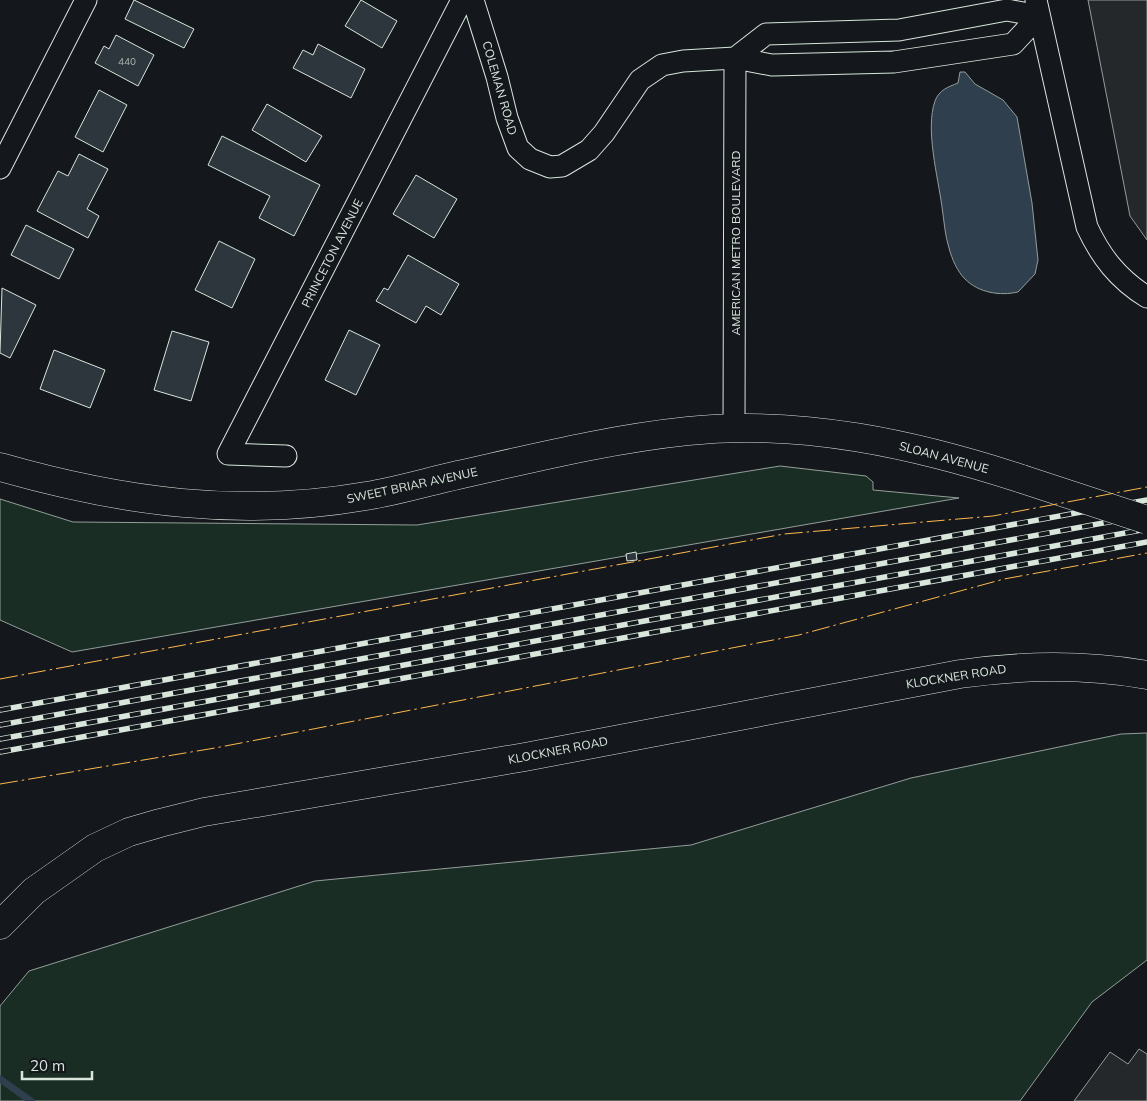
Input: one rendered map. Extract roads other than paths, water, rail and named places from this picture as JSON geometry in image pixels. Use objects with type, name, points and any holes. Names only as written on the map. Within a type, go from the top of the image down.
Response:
[{"type":"main road","name":"SLOAN AVENUE","points":[[734,428],[799,431],[856,437],[930,452],[986,467],[1147,520]]},
{"type":"main road","name":"SWEET BRIAR AVENUE","points":[[0,467],[103,493],[160,502],[216,506],[280,506],[367,496],[548,454],[620,441],[690,431],[734,428]]},
{"type":"main road","name":"KLOCKNER ROAD","points":[[0,924],[34,891],[95,848],[138,830],[204,812],[525,757],[960,674],[1013,667],[1064,666],[1090,667],[1147,675]]},
{"type":"street","points":[[0,168],[86,0]]},
{"type":"street","name":"PRINCETON AVENUE","points":[[286,456],[228,454],[462,0]]},
{"type":"street","name":"COLEMAN ROAD","points":[[473,0],[497,77],[506,118],[518,148],[530,159],[550,167],[562,166],[589,150],[604,134],[632,89],[651,71],[673,62],[735,58]]},
{"type":"street","points":[[735,58],[766,34],[899,30],[1007,10],[1038,8]]},
{"type":"street","points":[[735,58],[772,65],[894,62],[1013,44],[1038,8]]},
{"type":"street","points":[[1038,8],[1087,227],[1094,242],[1112,269],[1147,297]]},
{"type":"street","name":"AMERICAN METRO BOULEVARD","points":[[734,428],[735,58]]},
{"type":"water","points":[[960,72],[965,72],[975,84],[1003,100],[1017,117],[1032,203],[1038,260],[1035,274],[1018,292],[1004,294],[990,292],[971,284],[957,269],[948,243],[933,153],[931,125],[932,112],[937,97],[944,89],[958,83]]},
{"type":"waterway","points":[[0,1079],[31,1101]]},
{"type":"railway","points":[[0,710],[1147,500]]},
{"type":"railway","points":[[0,725],[1147,515]]},
{"type":"railway","points":[[0,739],[1147,529]]},
{"type":"railway","points":[[0,752],[1147,542]]}]
